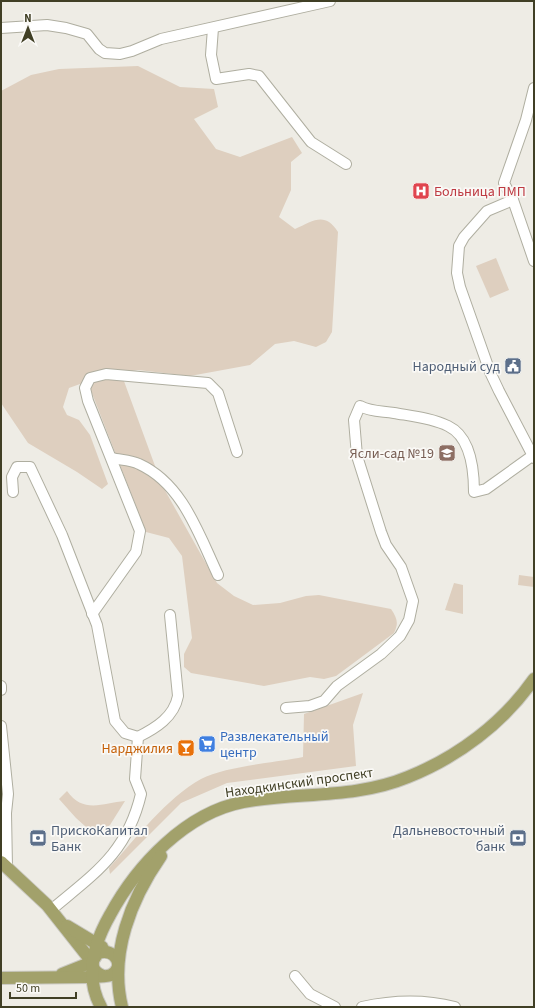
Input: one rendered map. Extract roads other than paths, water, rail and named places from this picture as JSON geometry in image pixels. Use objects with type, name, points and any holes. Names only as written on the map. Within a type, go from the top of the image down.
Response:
[{"type":"main road","name":"Находкинский проспект","points":[[182,830],[200,818],[222,808],[243,802],[348,792],[371,788],[408,777],[449,757],[484,733],[500,718],[534,679]]},
{"type":"main road","points":[[98,976],[93,969],[92,962],[96,943],[111,912],[126,888],[155,855],[182,830]]},
{"type":"main road","points":[[122,1007],[118,983],[118,964],[124,932],[140,892],[159,859],[182,830]]},
{"type":"main road","points":[[4,865],[51,910],[92,962]]},
{"type":"main road","points":[[1,978],[98,976],[113,973],[118,964],[117,959],[108,951],[60,920]]},
{"type":"main road","points":[[46,977],[68,972],[92,962],[98,953],[108,951]]},
{"type":"main road","points":[[98,976],[94,990],[101,1007]]},
{"type":"street","points":[[1,28],[47,25],[66,28],[87,34],[99,49],[105,53],[120,54],[132,51],[161,39],[330,1]]},
{"type":"street","points":[[213,28],[210,55],[216,79],[249,74],[259,76],[311,142],[346,164]]},
{"type":"street","points":[[534,88],[526,120],[504,183],[513,200],[534,261]]},
{"type":"street","points":[[286,708],[310,706],[324,701],[337,686],[381,654],[400,636],[409,620],[413,601],[401,567],[386,545],[380,532],[360,468],[354,420],[360,406],[368,410],[393,412],[448,426],[455,431],[461,438],[471,460],[474,477],[474,492],[486,489],[533,457],[490,372],[460,287],[457,273],[459,246],[464,237],[487,211],[513,200]]},
{"type":"street","points":[[92,614],[136,552],[140,531],[88,401],[85,388],[90,378],[106,374],[208,383],[218,393],[237,452]]},
{"type":"street","points":[[112,458],[138,464],[166,482],[187,511],[218,575]]},
{"type":"street","points":[[13,492],[12,477],[17,467],[30,467],[62,535],[96,625],[115,721],[125,733],[138,737],[155,729],[172,713],[177,702],[178,696],[170,615]]},
{"type":"street","points":[[1,726],[8,794],[4,865]]},
{"type":"street","points":[[51,910],[103,867],[117,850],[130,827],[141,794],[135,779],[138,737]]},
{"type":"street","points":[[295,976],[310,994],[335,1007]]},
{"type":"street","points":[[362,1007],[397,1001],[424,1000],[455,1007]]},
{"type":"place","name":"Больница ПМП","points":[[421,191]]},
{"type":"place","name":"Народный суд","points":[[513,366]]},
{"type":"place","name":"Ясли-сад №19","points":[[447,453]]},
{"type":"place","name":"Развлекательный центр","points":[[207,744]]},
{"type":"place","name":"Нарджилия","points":[[186,748]]},
{"type":"place","name":"ПрискоКапитал Банк","points":[[38,838]]},
{"type":"place","name":"Дальневосточный банк","points":[[518,838]]}]
